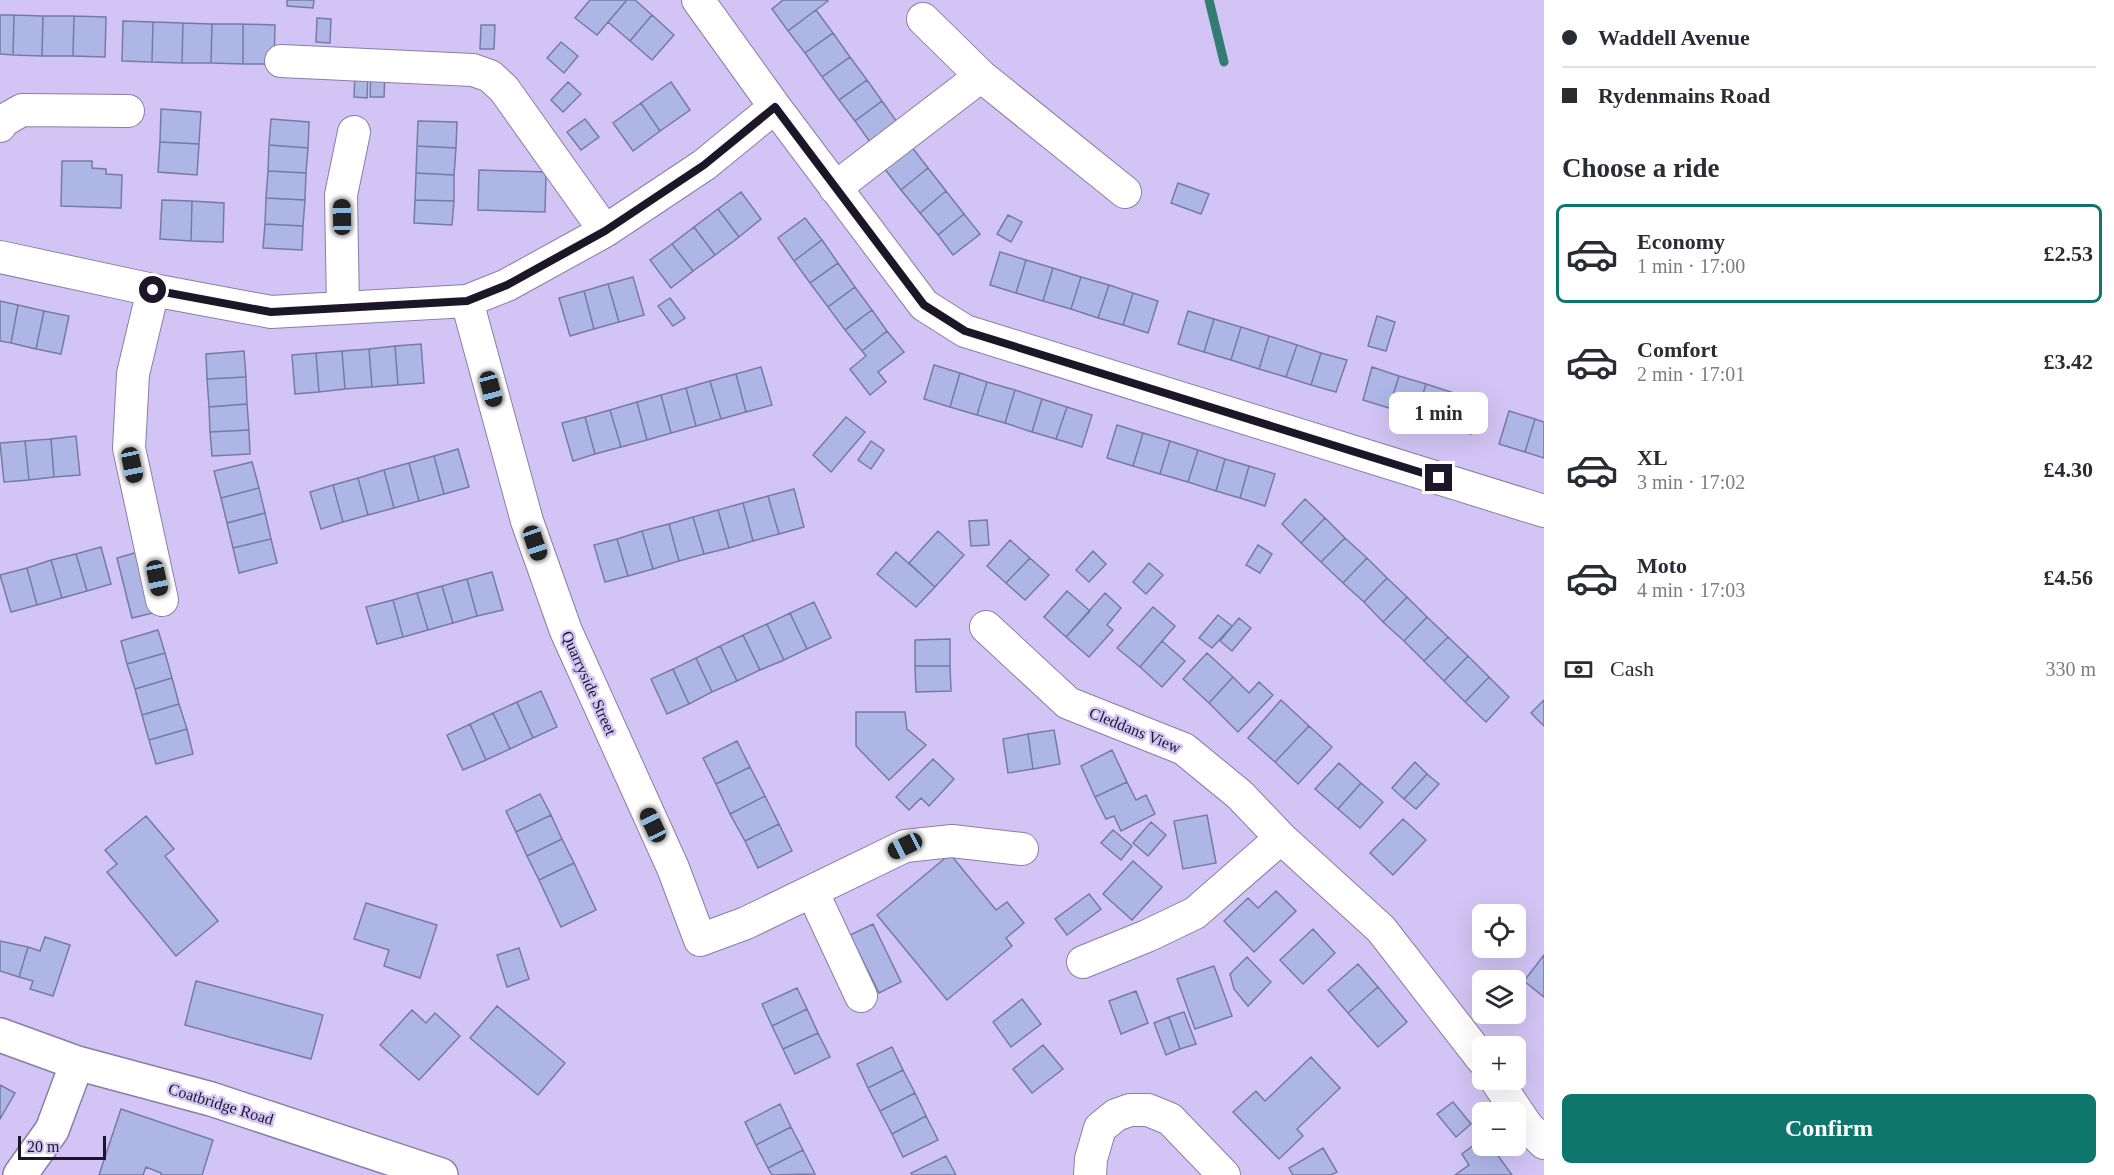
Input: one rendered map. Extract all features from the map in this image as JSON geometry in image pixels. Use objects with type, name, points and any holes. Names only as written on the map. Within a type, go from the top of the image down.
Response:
[{"type":"main road","name":"Coatbridge Road","points":[[0,1035],[77,1064],[211,1099],[403,1168],[441,1175]]},
{"type":"main road","points":[[20,1175],[52,1130],[77,1064]]},
{"type":"street","points":[[698,0],[835,188],[924,305],[965,331],[1544,511]]},
{"type":"street","points":[[923,19],[981,76],[1125,192]]},
{"type":"street","points":[[281,62],[473,70],[490,76],[504,89],[605,231]]},
{"type":"street","points":[[835,188],[981,76]]},
{"type":"street","points":[[0,257],[153,290],[271,312],[428,305],[467,301],[507,285],[605,231],[704,165],[775,107]]},
{"type":"street","points":[[0,126],[3,121],[22,110],[128,111]]},
{"type":"street","points":[[344,307],[341,195],[354,132]]},
{"type":"street","points":[[153,290],[133,374],[129,448],[162,600]]},
{"type":"street","name":"Quarryside Street","points":[[467,301],[527,521],[566,631],[673,868],[700,940],[746,923],[905,846],[952,841],[1022,849]]},
{"type":"street","name":"Cleddans View","points":[[986,627],[1068,703],[1184,749],[1240,795],[1281,838],[1381,929],[1472,1046]]},
{"type":"street","points":[[1083,962],[1147,936],[1195,913],[1281,838]]},
{"type":"street","points":[[812,891],[861,996]]},
{"type":"street","points":[[1503,1090],[1527,1126],[1544,1143]]},
{"type":"street","points":[[1090,1175],[1091,1159],[1100,1128],[1116,1115],[1130,1110],[1148,1110],[1170,1119],[1224,1175]]},
{"type":"building","points":[[287,0],[314,0],[313,8],[287,6]]},
{"type":"building","points":[[590,0],[627,0],[597,35],[575,18]]},
{"type":"building","points":[[627,0],[635,0],[652,15],[630,41],[608,22]]},
{"type":"building","points":[[783,0],[828,1],[788,31],[772,9]]},
{"type":"building","points":[[816,10],[833,33],[805,53],[788,31]]},
{"type":"building","points":[[0,15],[14,15],[13,55],[0,54]]},
{"type":"building","points":[[14,15],[43,16],[42,56],[13,55]]},
{"type":"building","points":[[652,15],[674,35],[652,60],[630,41]]},
{"type":"building","points":[[43,16],[74,16],[73,56],[42,56]]},
{"type":"building","points":[[74,16],[106,17],[105,57],[73,56]]},
{"type":"building","points":[[317,18],[331,19],[330,43],[316,42]]},
{"type":"building","points":[[123,21],[153,22],[152,62],[122,61]]},
{"type":"building","points":[[153,22],[183,23],[182,63],[152,62]]},
{"type":"building","points":[[183,23],[212,24],[211,63],[182,63]]},
{"type":"building","points":[[212,24],[243,24],[243,64],[211,63]]},
{"type":"building","points":[[243,24],[275,25],[274,64],[243,64]]},
{"type":"building","points":[[481,25],[495,25],[494,49],[480,49]]},
{"type":"building","points":[[833,33],[850,57],[822,77],[805,53]]},
{"type":"building","points":[[561,42],[578,56],[564,73],[547,58]]},
{"type":"building","points":[[850,57],[867,80],[839,100],[822,77]]},
{"type":"building","points":[[371,72],[385,73],[384,97],[370,97]]},
{"type":"building","points":[[355,73],[368,74],[367,98],[354,97]]},
{"type":"building","points":[[867,80],[882,101],[855,121],[839,100]]},
{"type":"building","points":[[568,82],[581,94],[563,112],[551,100]]},
{"type":"building","points":[[671,82],[690,110],[660,131],[641,103]]},
{"type":"building","points":[[882,101],[897,122],[870,142],[855,121]]},
{"type":"building","points":[[641,103],[660,131],[633,151],[613,123]]},
{"type":"building","points":[[161,109],[201,112],[199,144],[160,142]]},
{"type":"building","points":[[271,119],[309,122],[308,148],[269,145]]},
{"type":"building","points":[[585,119],[599,137],[581,150],[567,132]]},
{"type":"building","points":[[418,121],[457,122],[456,148],[417,146]]},
{"type":"building","points":[[160,142],[199,144],[197,175],[158,172]]},
{"type":"building","points":[[269,145],[308,148],[306,173],[268,171]]},
{"type":"building","points":[[417,146],[456,148],[454,175],[416,173]]},
{"type":"building","points":[[911,146],[928,168],[901,190],[884,168]]},
{"type":"building","points":[[62,161],[92,161],[92,168],[106,169],[106,174],[122,175],[121,208],[61,206]]},
{"type":"building","points":[[928,168],[946,191],[920,213],[901,190]]},
{"type":"building","points":[[479,170],[546,172],[545,212],[478,210]]},
{"type":"building","points":[[268,171],[306,173],[305,200],[266,198]]},
{"type":"building","points":[[416,173],[454,175],[454,201],[415,200]]},
{"type":"building","points":[[1178,183],[1209,194],[1201,214],[1171,203]]},
{"type":"building","points":[[946,191],[964,214],[938,235],[920,213]]},
{"type":"building","points":[[741,192],[761,219],[739,237],[718,209]]},
{"type":"building","points":[[266,198],[305,200],[303,226],[265,224]]},
{"type":"building","points":[[162,200],[192,201],[191,241],[160,239]]},
{"type":"building","points":[[415,200],[454,201],[452,225],[414,223]]},
{"type":"building","points":[[192,201],[224,203],[223,242],[191,241]]},
{"type":"building","points":[[718,209],[739,237],[715,255],[694,227]]},
{"type":"building","points":[[964,214],[980,234],[953,255],[938,235]]},
{"type":"building","points":[[1008,215],[1022,222],[1011,242],[997,234]]},
{"type":"building","points":[[805,218],[822,240],[794,261],[778,238]]},
{"type":"building","points":[[265,224],[303,226],[302,250],[263,248]]},
{"type":"building","points":[[694,227],[715,255],[693,271],[672,244]]},
{"type":"building","points":[[822,240],[838,263],[810,283],[794,261]]},
{"type":"building","points":[[672,244],[693,271],[671,288],[650,260]]},
{"type":"building","points":[[1000,252],[1026,260],[1016,293],[990,285]]},
{"type":"building","points":[[1026,260],[1053,268],[1043,301],[1016,293]]},
{"type":"building","points":[[838,263],[855,287],[828,307],[810,283]]},
{"type":"building","points":[[1053,268],[1081,277],[1071,309],[1043,301]]},
{"type":"building","points":[[633,277],[644,315],[619,322],[608,284]]},
{"type":"building","points":[[1081,277],[1109,285],[1098,318],[1071,309]]},
{"type":"building","points":[[608,284],[619,322],[594,329],[584,291]]},
{"type":"building","points":[[1109,285],[1133,293],[1123,325],[1098,318]]},
{"type":"building","points":[[855,287],[872,310],[845,330],[828,307]]},
{"type":"building","points":[[584,291],[594,329],[570,336],[559,298]]},
{"type":"building","points":[[1133,293],[1158,301],[1148,333],[1123,325]]},
{"type":"building","points":[[670,298],[685,318],[673,326],[658,306]]},
{"type":"building","points":[[0,301],[18,305],[11,343],[0,341]]},
{"type":"building","points":[[18,305],[44,311],[36,349],[11,343]]},
{"type":"building","points":[[872,310],[887,331],[862,351],[845,330]]},
{"type":"building","points":[[44,311],[69,316],[61,354],[36,349]]},
{"type":"building","points":[[1188,311],[1214,319],[1204,352],[1178,344]]},
{"type":"building","points":[[1377,316],[1395,322],[1386,351],[1368,346]]},
{"type":"building","points":[[1214,319],[1241,327],[1231,360],[1204,352]]},
{"type":"building","points":[[1241,327],[1269,336],[1259,369],[1231,360]]},
{"type":"building","points":[[887,331],[904,352],[878,372],[886,382],[870,395],[850,369],[866,356],[862,351]]},
{"type":"building","points":[[1269,336],[1297,345],[1286,377],[1259,369]]},
{"type":"building","points":[[421,344],[424,383],[398,385],[395,346]]},
{"type":"building","points":[[1297,345],[1321,353],[1311,385],[1286,377]]},
{"type":"building","points":[[395,346],[398,385],[372,387],[369,349]]},
{"type":"building","points":[[369,349],[372,387],[345,389],[342,351]]},
{"type":"building","points":[[244,351],[246,377],[207,379],[206,354]]},
{"type":"building","points":[[342,351],[345,389],[319,392],[316,353]]},
{"type":"building","points":[[316,353],[319,392],[295,394],[292,355]]},
{"type":"building","points":[[1321,353],[1347,360],[1336,392],[1311,385]]},
{"type":"building","points":[[934,365],[960,373],[950,407],[924,399]]},
{"type":"building","points":[[761,367],[772,405],[746,412],[736,374]]},
{"type":"building","points":[[1372,367],[1399,376],[1389,408],[1363,400]]},
{"type":"building","points":[[960,373],[987,382],[977,415],[950,407]]},
{"type":"building","points":[[736,374],[746,412],[721,419],[710,381]]},
{"type":"building","points":[[1399,376],[1426,384],[1416,417],[1389,408]]},
{"type":"building","points":[[246,377],[247,404],[209,407],[207,379]]},
{"type":"building","points":[[710,381],[721,419],[696,426],[686,388]]},
{"type":"building","points":[[987,382],[1015,390],[1005,423],[977,415]]},
{"type":"building","points":[[1426,384],[1454,393],[1444,425],[1416,417]]},
{"type":"building","points":[[686,388],[696,426],[671,433],[661,395]]},
{"type":"building","points":[[1015,390],[1042,399],[1032,432],[1005,423]]},
{"type":"building","points":[[1454,393],[1481,401],[1471,434],[1444,425]]},
{"type":"building","points":[[661,395],[671,433],[647,440],[637,402]]},
{"type":"building","points":[[1042,399],[1067,407],[1056,439],[1032,432]]},
{"type":"building","points":[[637,402],[647,440],[621,447],[610,410]]},
{"type":"building","points":[[247,404],[249,430],[210,432],[209,407]]},
{"type":"building","points":[[1067,407],[1092,415],[1082,447],[1056,439]]},
{"type":"building","points":[[610,410],[621,447],[595,454],[585,417]]},
{"type":"building","points":[[1509,411],[1535,419],[1525,452],[1499,444]]},
{"type":"building","points":[[585,417],[595,454],[573,461],[562,423]]},
{"type":"building","points":[[846,417],[865,432],[831,472],[813,455]]},
{"type":"building","points":[[1535,419],[1544,422],[1544,458],[1525,452]]},
{"type":"building","points":[[1117,425],[1143,433],[1133,466],[1107,458]]},
{"type":"building","points":[[249,430],[250,454],[212,456],[210,432]]},
{"type":"building","points":[[1143,433],[1170,441],[1160,474],[1133,466]]},
{"type":"building","points":[[76,436],[80,475],[54,477],[51,439]]},
{"type":"building","points":[[51,439],[54,477],[29,480],[25,441]]},
{"type":"building","points":[[25,441],[29,480],[4,482],[0,443]]},
{"type":"building","points":[[871,441],[884,450],[871,469],[858,460]]},
{"type":"building","points":[[1170,441],[1198,450],[1188,482],[1160,474]]},
{"type":"building","points":[[458,449],[469,487],[444,494],[434,456]]},
{"type":"building","points":[[1198,450],[1225,459],[1216,491],[1188,482]]},
{"type":"building","points":[[434,456],[444,494],[419,501],[409,463]]},
{"type":"building","points":[[1225,459],[1249,466],[1240,498],[1216,491]]},
{"type":"building","points":[[252,462],[259,488],[221,498],[214,471]]},
{"type":"building","points":[[409,463],[419,501],[394,508],[384,470]]},
{"type":"building","points":[[1249,466],[1275,474],[1265,506],[1240,498]]},
{"type":"building","points":[[384,470],[394,508],[368,515],[358,478]]},
{"type":"building","points":[[358,478],[368,515],[343,522],[333,485]]},
{"type":"building","points":[[333,485],[343,522],[321,529],[310,492]]},
{"type":"building","points":[[259,488],[265,513],[227,523],[221,498]]},
{"type":"building","points":[[794,489],[804,527],[779,534],[768,496]]},
{"type":"building","points":[[768,496],[779,534],[753,541],[743,503]]},
{"type":"building","points":[[1305,499],[1325,518],[1301,543],[1282,524]]},
{"type":"building","points":[[743,503],[753,541],[729,548],[718,510]]},
{"type":"building","points":[[718,510],[729,548],[704,554],[693,517]]},
{"type":"building","points":[[265,513],[271,539],[233,548],[227,523]]},
{"type":"building","points":[[693,517],[704,554],[679,561],[669,524]]},
{"type":"building","points":[[1325,518],[1345,538],[1321,562],[1301,543]]},
{"type":"building","points":[[987,520],[989,545],[971,546],[969,521]]},
{"type":"building","points":[[669,524],[679,561],[653,569],[642,531]]},
{"type":"building","points":[[642,531],[653,569],[628,576],[617,539]]},
{"type":"building","points":[[938,531],[964,555],[935,587],[909,563]]},
{"type":"building","points":[[1345,538],[1367,558],[1343,583],[1321,562]]},
{"type":"building","points":[[271,539],[277,563],[239,573],[233,548]]},
{"type":"building","points":[[617,539],[628,576],[605,582],[594,545]]},
{"type":"building","points":[[1010,540],[1030,558],[1006,583],[987,566]]},
{"type":"building","points":[[1258,545],[1272,554],[1260,573],[1246,565]]},
{"type":"building","points":[[101,547],[111,584],[87,591],[76,554]]},
{"type":"building","points":[[1093,551],[1106,564],[1089,582],[1076,570]]},
{"type":"building","points":[[138,552],[153,613],[132,618],[117,558]]},
{"type":"building","points":[[896,552],[935,587],[916,607],[877,574]]},
{"type":"building","points":[[76,554],[87,591],[62,598],[51,560]]},
{"type":"building","points":[[1030,558],[1049,575],[1025,600],[1006,583]]},
{"type":"building","points":[[1367,558],[1387,578],[1364,602],[1343,583]]},
{"type":"building","points":[[51,560],[62,598],[37,605],[27,568]]},
{"type":"building","points":[[1149,563],[1163,575],[1146,594],[1133,582]]},
{"type":"building","points":[[27,568],[37,605],[11,612],[0,575]]},
{"type":"building","points":[[492,572],[503,610],[477,616],[467,579]]},
{"type":"building","points":[[1387,578],[1407,597],[1383,622],[1364,602]]},
{"type":"building","points":[[467,579],[477,616],[453,623],[442,586]]},
{"type":"building","points":[[442,586],[453,623],[428,630],[417,593]]},
{"type":"building","points":[[1067,591],[1090,611],[1066,637],[1044,617]]},
{"type":"building","points":[[417,593],[428,630],[403,637],[393,600]]},
{"type":"building","points":[[1105,593],[1121,608],[1107,625],[1113,630],[1089,657],[1066,637]]},
{"type":"building","points":[[1407,597],[1427,617],[1404,641],[1383,622]]},
{"type":"building","points":[[393,600],[403,637],[377,644],[366,607]]},
{"type":"building","points":[[814,602],[831,638],[807,649],[790,613]]},
{"type":"building","points":[[1153,607],[1175,626],[1140,667],[1117,648]]},
{"type":"building","points":[[790,613],[807,649],[784,660],[767,624]]},
{"type":"building","points":[[1218,615],[1232,626],[1212,648],[1199,638]]},
{"type":"building","points":[[1427,617],[1448,637],[1424,661],[1404,641]]},
{"type":"building","points":[[1239,618],[1251,628],[1232,651],[1220,641]]},
{"type":"building","points":[[767,624],[784,660],[760,670],[743,635]]},
{"type":"building","points":[[158,630],[165,653],[127,664],[121,641]]},
{"type":"building","points":[[743,635],[760,670],[737,681],[720,646]]},
{"type":"building","points":[[1448,637],[1468,656],[1444,681],[1424,661]]},
{"type":"building","points":[[950,639],[950,666],[915,666],[915,640]]},
{"type":"building","points":[[1162,641],[1185,661],[1162,687],[1140,667]]},
{"type":"building","points":[[720,646],[737,681],[712,692],[696,658]]},
{"type":"building","points":[[165,653],[172,678],[135,689],[127,664]]},
{"type":"building","points":[[1207,653],[1233,677],[1209,703],[1183,679]]},
{"type":"building","points":[[1468,656],[1489,677],[1465,702],[1444,681]]},
{"type":"building","points":[[696,658],[712,692],[689,704],[673,669]]},
{"type":"building","points":[[915,666],[950,666],[951,691],[916,692]]},
{"type":"building","points":[[673,669],[689,704],[667,714],[651,679]]},
{"type":"building","points":[[1233,677],[1249,693],[1259,682],[1273,695],[1238,732],[1209,703]]},
{"type":"building","points":[[1489,677],[1509,697],[1486,722],[1465,702]]},
{"type":"building","points":[[172,678],[179,704],[142,715],[135,689]]},
{"type":"building","points":[[541,691],[557,727],[533,738],[517,702]]},
{"type":"building","points":[[1281,700],[1309,726],[1275,762],[1248,738]]},
{"type":"building","points":[[1544,700],[1544,726],[1531,713]]},
{"type":"building","points":[[517,702],[533,738],[510,749],[493,713]]},
{"type":"building","points":[[179,704],[187,729],[149,740],[142,715]]},
{"type":"building","points":[[856,712],[905,712],[907,729],[926,745],[889,780],[856,746]]},
{"type":"building","points":[[493,713],[510,749],[486,760],[470,724]]},
{"type":"building","points":[[470,724],[486,760],[463,770],[447,735]]},
{"type":"building","points":[[1309,726],[1332,747],[1298,784],[1275,762]]},
{"type":"building","points":[[187,729],[193,754],[156,764],[149,740]]},
{"type":"building","points":[[1054,730],[1060,764],[1033,769],[1028,734]]},
{"type":"building","points":[[1028,734],[1033,769],[1008,773],[1003,739]]},
{"type":"building","points":[[737,741],[750,767],[716,784],[703,758]]},
{"type":"building","points":[[1112,750],[1127,782],[1095,797],[1081,766]]},
{"type":"building","points":[[933,759],[954,779],[929,806],[921,798],[909,810],[896,797]]},
{"type":"building","points":[[1415,762],[1427,774],[1404,799],[1392,788]]},
{"type":"building","points":[[1339,763],[1361,783],[1338,809],[1315,789]]},
{"type":"building","points":[[750,767],[765,796],[730,814],[716,784]]},
{"type":"building","points":[[1427,774],[1439,784],[1416,809],[1404,799]]},
{"type":"building","points":[[1127,782],[1136,800],[1146,795],[1155,814],[1121,831],[1114,816],[1106,819],[1095,797]]},
{"type":"building","points":[[1361,783],[1383,802],[1360,828],[1338,809]]},
{"type":"building","points":[[540,794],[551,815],[516,832],[506,811]]},
{"type":"building","points":[[765,796],[779,824],[745,841],[730,814]]},
{"type":"building","points":[[551,815],[562,839],[527,856],[516,832]]},
{"type":"building","points":[[1207,815],[1216,863],[1183,869],[1174,821]]},
{"type":"building","points":[[146,816],[174,849],[165,856],[218,921],[176,956],[107,872],[117,864],[105,850]]},
{"type":"building","points":[[1403,819],[1426,840],[1393,875],[1370,853]]},
{"type":"building","points":[[1151,822],[1166,835],[1148,856],[1133,843]]},
{"type":"building","points":[[779,824],[792,851],[758,868],[745,841]]},
{"type":"building","points":[[1113,830],[1132,846],[1121,860],[1101,843]]},
{"type":"building","points":[[562,839],[574,863],[539,880],[527,856]]},
{"type":"building","points":[[950,854],[996,910],[1007,902],[1024,923],[1006,938],[1012,946],[947,1000],[877,915]]},
{"type":"building","points":[[1133,861],[1162,887],[1132,920],[1103,894]]},
{"type":"building","points":[[574,863],[596,910],[561,927],[539,880]]},
{"type":"building","points":[[1276,891],[1296,911],[1254,952],[1224,921],[1248,898],[1258,908]]},
{"type":"building","points":[[1089,894],[1101,909],[1067,935],[1055,919]]},
{"type":"building","points":[[366,903],[437,925],[420,978],[384,966],[389,950],[354,939]]},
{"type":"building","points":[[873,924],[901,982],[879,993],[850,935]]},
{"type":"building","points":[[1313,929],[1335,953],[1303,984],[1280,960]]},
{"type":"building","points":[[45,937],[70,945],[53,996],[30,989],[33,981],[19,977],[28,947],[40,951]]},
{"type":"building","points":[[0,941],[28,947],[19,977],[0,971]]},
{"type":"building","points":[[519,948],[529,979],[507,987],[497,955]]},
{"type":"building","points":[[1544,955],[1544,997],[1526,983],[1526,978]]},
{"type":"building","points":[[1247,957],[1271,982],[1248,1006],[1234,989],[1230,974]]},
{"type":"building","points":[[1358,964],[1378,987],[1348,1013],[1328,990]]},
{"type":"building","points":[[1214,966],[1232,1016],[1195,1029],[1177,979]]},
{"type":"building","points":[[196,981],[323,1015],[311,1059],[185,1025]]},
{"type":"building","points":[[1378,987],[1407,1022],[1378,1047],[1348,1013]]},
{"type":"building","points":[[797,988],[807,1009],[772,1026],[762,1004]]},
{"type":"building","points":[[1136,991],[1148,1023],[1121,1034],[1109,1001]]},
{"type":"building","points":[[1022,999],[1041,1024],[1011,1047],[993,1022]]},
{"type":"building","points":[[497,1006],[565,1063],[538,1095],[470,1038]]},
{"type":"building","points":[[807,1009],[818,1033],[783,1049],[772,1026]]},
{"type":"building","points":[[412,1010],[426,1023],[435,1013],[460,1036],[419,1080],[380,1045]]},
{"type":"building","points":[[1184,1012],[1196,1044],[1180,1049],[1169,1017]]},
{"type":"building","points":[[1169,1017],[1180,1049],[1166,1055],[1154,1023]]},
{"type":"building","points":[[818,1033],[830,1057],[795,1074],[783,1049]]},
{"type":"building","points":[[1043,1045],[1063,1069],[1032,1093],[1013,1069]]},
{"type":"building","points":[[892,1047],[903,1070],[868,1088],[857,1064]]},
{"type":"building","points":[[1311,1057],[1340,1088],[1297,1129],[1303,1136],[1279,1159],[1233,1112],[1256,1091],[1265,1101]]},
{"type":"building","points":[[903,1070],[915,1093],[880,1111],[868,1088]]},
{"type":"building","points":[[0,1085],[15,1093],[0,1119]]},
{"type":"building","points":[[915,1093],[926,1116],[892,1134],[880,1111]]},
{"type":"building","points":[[1453,1102],[1471,1124],[1456,1137],[1437,1114]]},
{"type":"building","points":[[780,1104],[791,1127],[756,1145],[745,1122]]},
{"type":"building","points":[[121,1109],[213,1140],[202,1175],[161,1175],[146,1167],[143,1175],[99,1175]]},
{"type":"building","points":[[926,1116],[938,1140],[903,1157],[892,1134]]},
{"type":"building","points":[[791,1127],[803,1150],[768,1168],[756,1145]]},
{"type":"building","points":[[1472,1146],[1472,1156],[1498,1156],[1512,1175],[1455,1175],[1469,1165],[1462,1154]]},
{"type":"building","points":[[1323,1148],[1337,1172],[1331,1175],[1293,1175],[1289,1168]]},
{"type":"building","points":[[803,1150],[815,1174],[772,1175],[768,1168]]},
{"type":"building","points":[[946,1156],[956,1175],[912,1175],[911,1173]]},
{"type":"waterway","points":[[1209,0],[1224,62]]},
{"type":"route","points":[[153,290],[271,312],[428,305],[467,301],[507,285],[605,231],[704,165],[775,107],[924,305],[965,331],[1439,478]]}]
